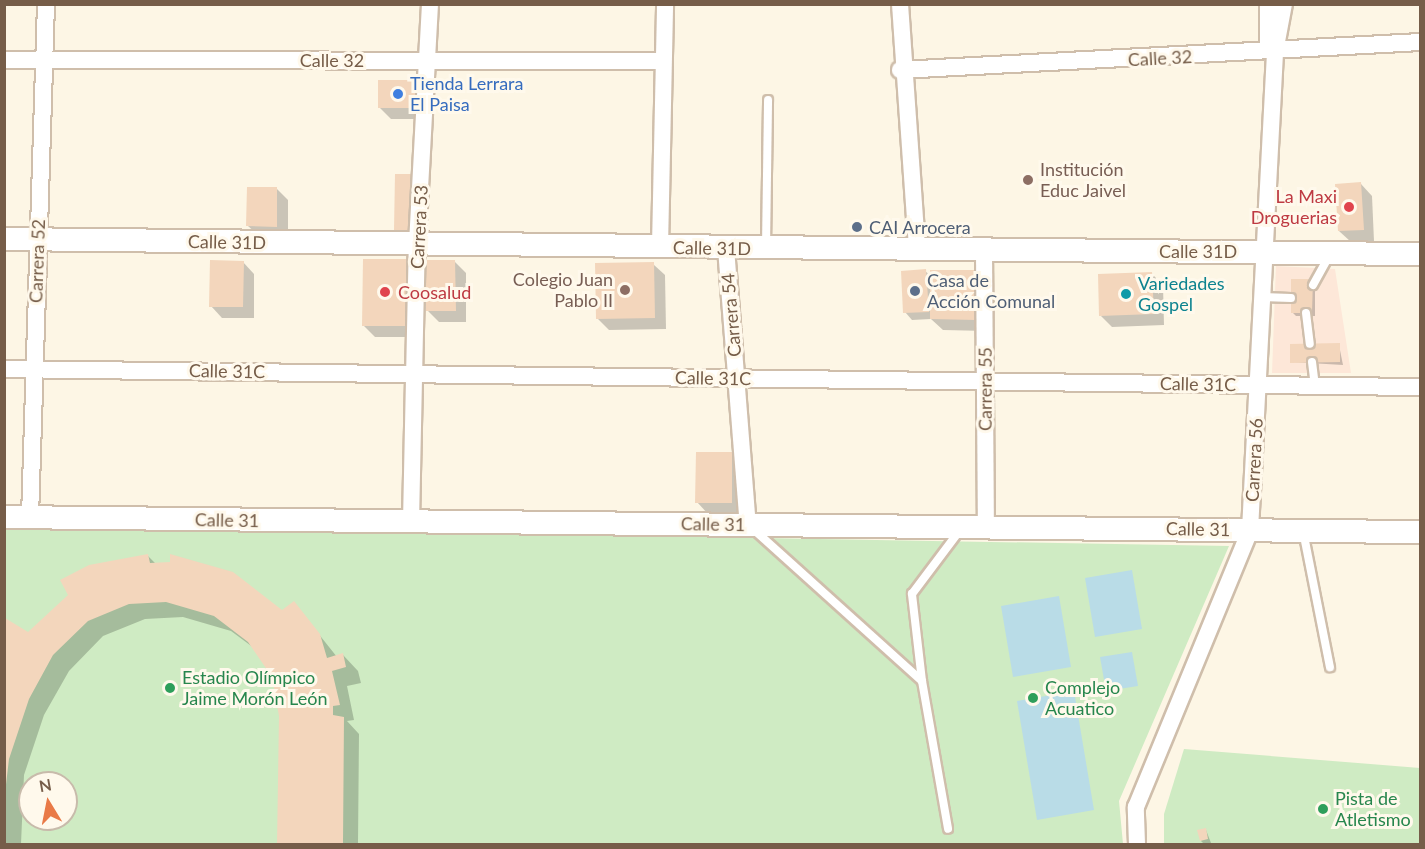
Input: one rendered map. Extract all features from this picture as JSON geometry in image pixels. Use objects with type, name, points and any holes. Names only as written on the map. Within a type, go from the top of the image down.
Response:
[{"type":"street","name":"Carrera 52","points":[[30,518],[46,4]]},
{"type":"street","name":"Carrera 53","points":[[411,522],[417,244],[430,60],[430,4]]},
{"type":"street","points":[[660,247],[660,61],[665,4]]},
{"type":"street","points":[[900,4],[900,70],[917,250]]},
{"type":"street","name":"Carrera 56","points":[[1268,4],[1268,46],[1275,52]]},
{"type":"street","name":"Carrera 56","points":[[1137,844],[1136,807],[1250,530],[1275,52],[1284,4]]},
{"type":"street","name":"Calle 32","points":[[900,70],[1275,52],[1420,42]]},
{"type":"street","name":"Calle 32","points":[[4,60],[660,61]]},
{"type":"street","name":"Calle 31D","points":[[4,239],[1420,254]]},
{"type":"street","name":"Carrera 54","points":[[726,248],[748,525]]},
{"type":"street","name":"Carrera 55","points":[[984,251],[986,527]]},
{"type":"street","name":"Calle 31C","points":[[4,369],[1420,387]]},
{"type":"street","name":"Calle 31","points":[[4,517],[1420,532]]},
{"type":"lane","points":[[766,248],[768,100]]},
{"type":"lane","points":[[1313,285],[1331,253]]},
{"type":"lane","points":[[1262,297],[1291,298]]},
{"type":"lane","points":[[1306,313],[1310,344]]},
{"type":"lane","points":[[1312,363],[1315,386]]},
{"type":"lane","points":[[748,525],[922,681]]},
{"type":"lane","points":[[948,829],[922,681],[912,594],[962,527]]},
{"type":"lane","points":[[1303,531],[1330,667]]},
{"type":"shaded area","points":[[1276,266],[1335,269],[1351,373],[1272,373]]},
{"type":"green space","points":[[5,525],[1229,546],[1119,801],[1123,844],[5,844]]},
{"type":"green space","points":[[1184,749],[1420,768],[1420,844],[1164,844],[1164,814]]},
{"type":"water","points":[[1132,570],[1142,629],[1095,637],[1085,578]]},
{"type":"water","points":[[1059,596],[1071,667],[1013,677],[1001,606]]},
{"type":"water","points":[[1132,652],[1138,686],[1106,691],[1100,657]]},
{"type":"water","points":[[1074,691],[1094,810],[1037,820],[1017,701]]},
{"type":"building","name":"Tienda Lerrara El Paisa","points":[[378,80],[418,80],[418,108],[378,108]]},
{"type":"building","points":[[395,174],[415,174],[413,231],[394,230]]},
{"type":"building","name":"La Maxi Droguerias","points":[[1361,182],[1364,230],[1338,231],[1335,184]]},
{"type":"building","points":[[247,187],[277,187],[277,227],[246,226]]},
{"type":"building","name":"Coosalud","points":[[363,259],[409,259],[408,326],[362,326]]},
{"type":"building","points":[[210,260],[244,261],[243,307],[209,307]]},
{"type":"building","points":[[426,260],[455,260],[456,311],[426,311]]},
{"type":"building","name":"Colegio Juan Pablo II","points":[[654,262],[655,318],[596,319],[595,263]]},
{"type":"building","name":"Casa de Acción Comunal","points":[[926,269],[929,312],[903,313],[901,271]]},
{"type":"building","points":[[930,270],[976,270],[976,320],[930,319]]},
{"type":"building","name":"Variedades Gospel","points":[[1152,272],[1154,314],[1099,316],[1098,274]]},
{"type":"building","points":[[1291,279],[1313,279],[1312,313],[1291,313]]},
{"type":"building","points":[[1340,343],[1340,362],[1290,363],[1290,344]]},
{"type":"building","points":[[696,452],[732,452],[732,503],[695,503]]},
{"type":"building","name":"Estadio Olímpico Jaime Morón León","points":[[148,554],[150,563],[170,562],[170,554],[233,572],[282,610],[294,601],[320,634],[327,658],[343,653],[346,667],[332,671],[340,705],[333,706],[333,715],[344,717],[343,844],[277,844],[279,716],[272,677],[248,642],[214,616],[166,602],[129,604],[88,621],[53,655],[29,699],[9,759],[5,793],[5,618],[28,632],[68,595],[60,580],[89,565]]},
{"type":"building","points":[[1206,828],[1208,839],[1200,841],[1197,830]]},
{"type":"place","name":"Tienda Lerrara El Paisa","points":[[398,94]]},
{"type":"place","name":"Institución Educ Jaivel","points":[[1028,180]]},
{"type":"place","name":"La Maxi Droguerias","points":[[1349,207]]},
{"type":"place","name":"CAI Arrocera","points":[[857,227]]},
{"type":"place","name":"Colegio Juan Pablo II","points":[[625,290]]},
{"type":"place","name":"Casa de Acción Comunal","points":[[915,291]]},
{"type":"place","name":"Coosalud","points":[[385,292]]},
{"type":"place","name":"Variedades Gospel","points":[[1126,294]]},
{"type":"place","name":"Estadio Olímpico Jaime Morón León","points":[[170,688]]},
{"type":"place","name":"Complejo Acuatico","points":[[1033,698]]},
{"type":"place","name":"Pista de Atletismo","points":[[1323,809]]}]
